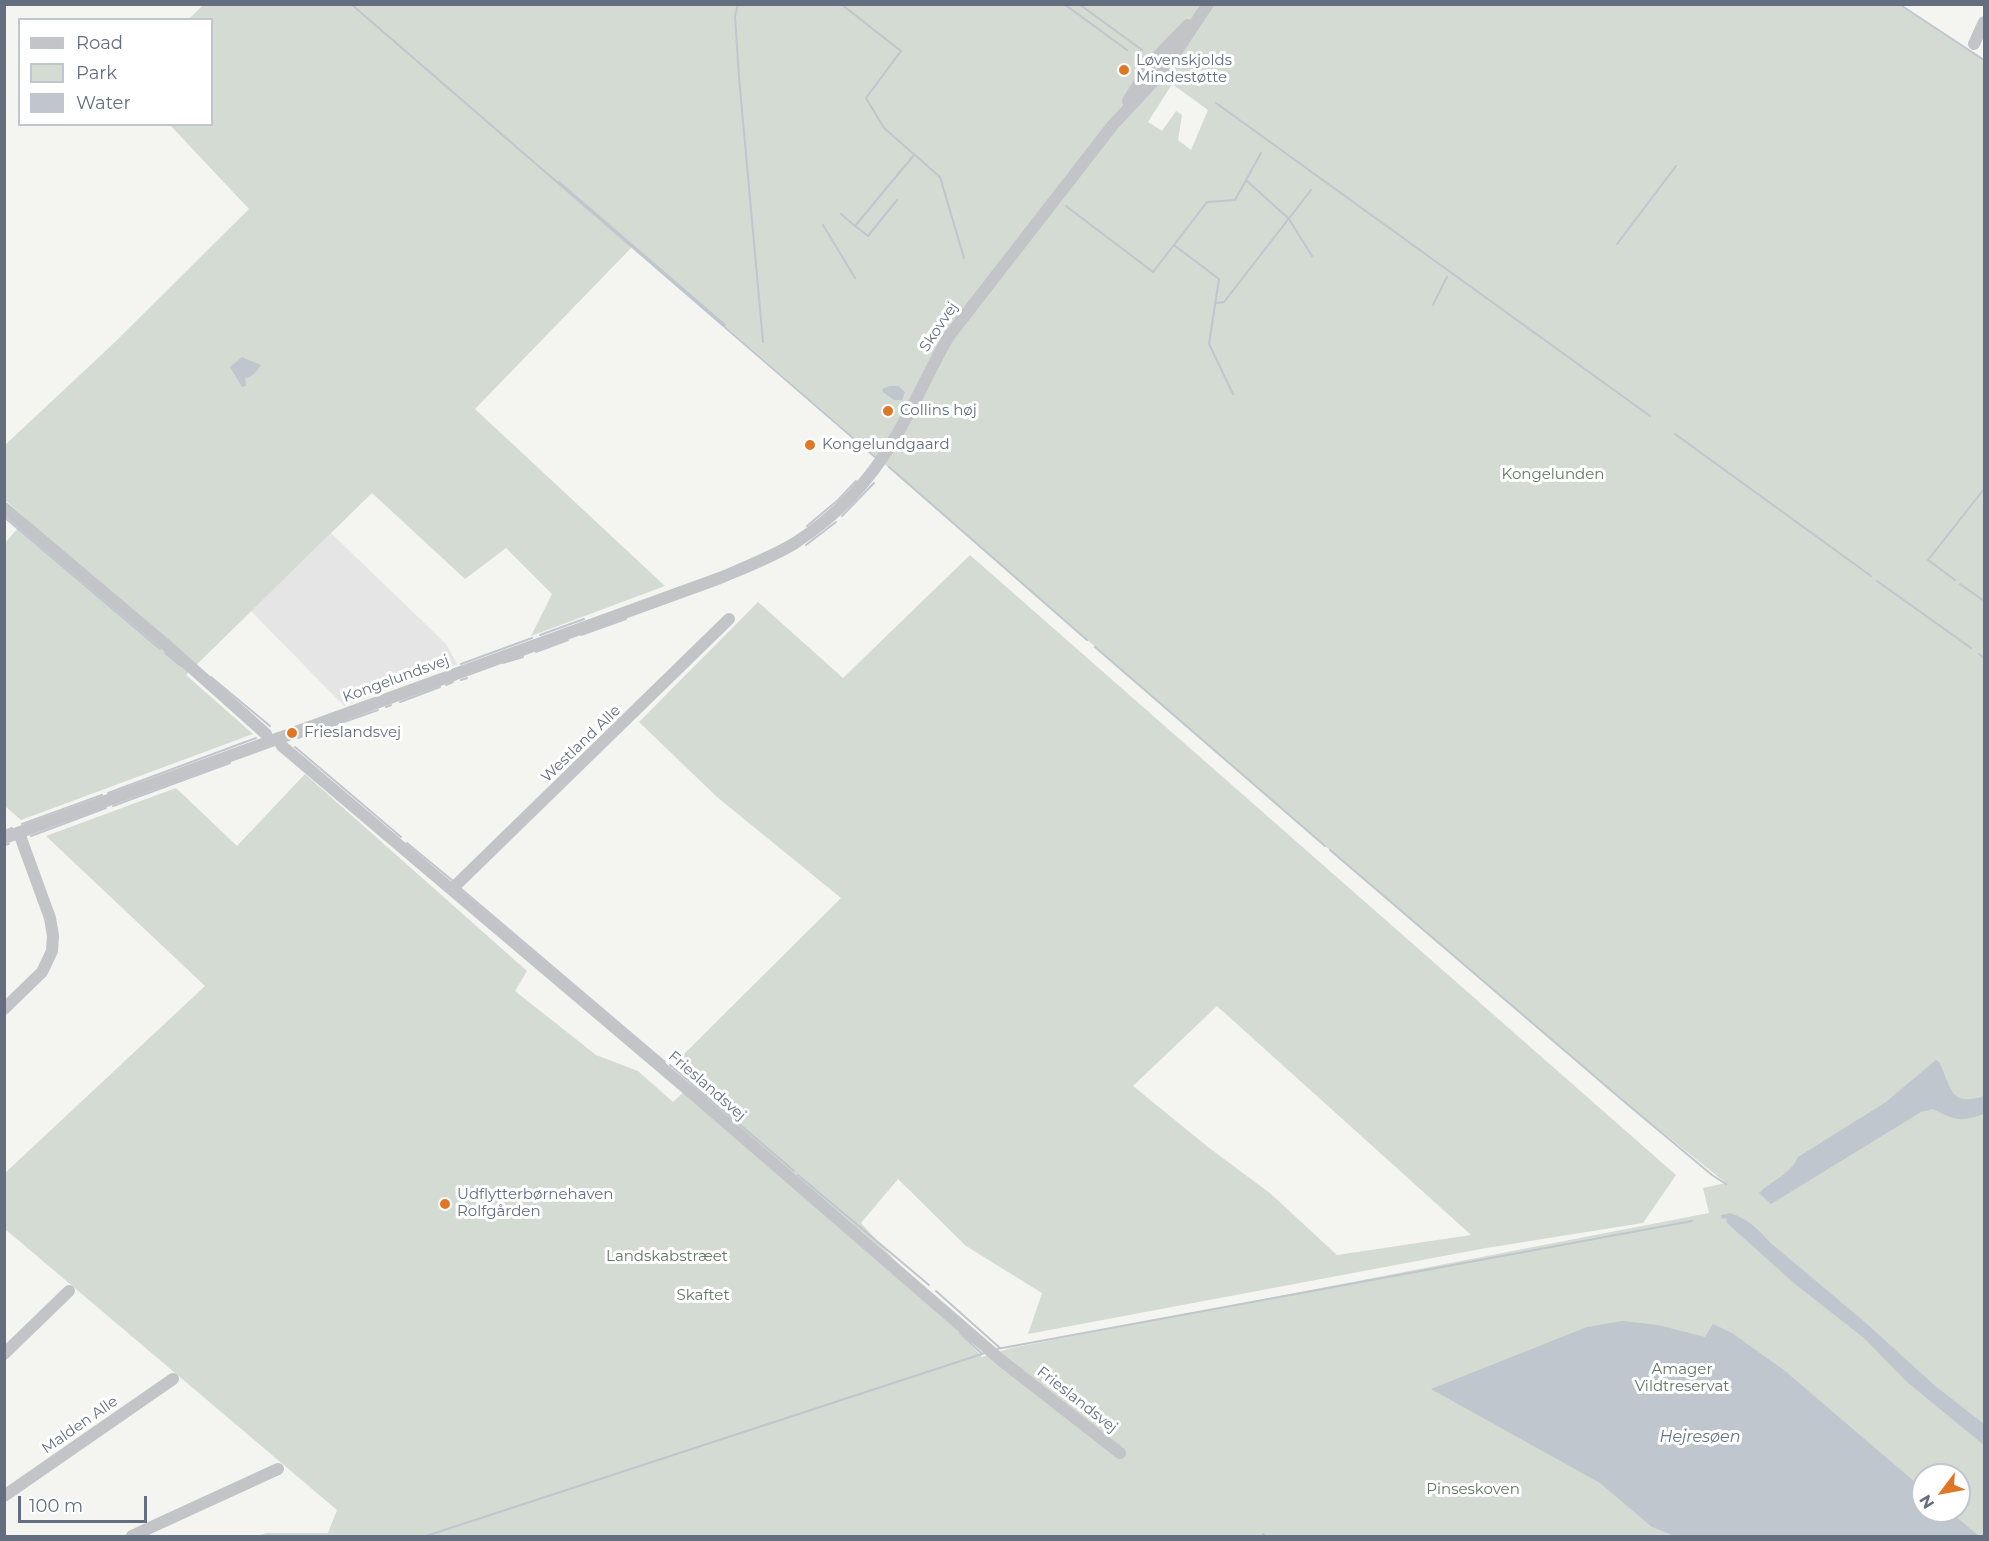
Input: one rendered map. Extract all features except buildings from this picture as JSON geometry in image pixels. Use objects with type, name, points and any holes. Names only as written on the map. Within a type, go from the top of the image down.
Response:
[{"type":"street","name":"Skovvej","points":[[795,543],[851,497],[873,471],[894,440],[935,359],[950,336],[1112,126],[1152,62],[1208,4]]},
{"type":"street","points":[[1974,44],[1984,22]]},
{"type":"street","name":"Frieslandsvej","points":[[4,508],[1002,1360],[1120,1453]]},
{"type":"street","name":"Kongelundsvej","points":[[4,838],[720,578],[795,543]]},
{"type":"street","name":"Westland Alle","points":[[452,889],[729,619]]},
{"type":"street","points":[[4,1009],[42,972],[52,951],[53,936],[50,918],[19,833]]},
{"type":"street","points":[[4,1354],[69,1291]]},
{"type":"street","name":"Malden Alle","points":[[4,1496],[173,1379]]},
{"type":"street","points":[[132,1536],[278,1469]]},
{"type":"shaded area","points":[[331,533],[446,644],[457,664],[344,706],[251,611]]},
{"type":"green space","points":[[203,5],[1899,5],[1984,60],[1984,1536],[258,1536],[266,1533],[328,1533],[337,1510],[5,1229],[5,1173],[205,986],[46,836],[176,788],[237,846],[305,774],[527,971],[515,991],[596,1055],[638,1071],[673,1102],[696,1080],[675,1063],[841,898],[717,797],[639,722],[758,602],[843,678],[970,555],[1676,1175],[1643,1223],[1486,1248],[1028,1334],[1042,1293],[966,1246],[898,1179],[861,1223],[982,1357],[1011,1348],[1709,1213],[1703,1188],[1726,1183],[1627,1104],[1325,846],[633,246],[475,409],[665,586],[531,636],[552,594],[506,548],[465,579],[372,493],[186,675],[253,734],[21,820],[5,806],[4,544],[26,519],[5,500],[5,445],[114,343],[249,209],[171,126],[213,126],[213,18],[190,18]],"holes":[[[1172,84],[1208,110],[1191,150],[1178,140],[1182,115],[1176,111],[1162,131],[1148,122]],[[1217,1006],[1471,1235],[1337,1255],[1271,1194],[1208,1147],[1133,1086]],[[1729,1214],[1742,1218],[1762,1233],[1884,1340]]]},
{"type":"water","points":[[242,357],[261,365],[256,372],[245,378],[246,386],[242,387],[230,367]]},
{"type":"water","points":[[898,386],[905,392],[902,400],[894,400],[883,392],[882,389]]},
{"type":"water","points":[[1936,1060],[1950,1088],[1958,1097],[1973,1099],[1984,1096],[1984,1114],[1958,1119],[1933,1109],[1921,1112],[1771,1204],[1759,1193],[1786,1173],[1798,1157],[1886,1102]]},
{"type":"water","points":[[1730,1213],[1753,1225],[1934,1385],[1984,1424],[1984,1445],[1907,1382],[1864,1338],[1795,1284],[1727,1223],[1726,1218],[1722,1219],[1721,1215]]},
{"type":"water","name":"Hejresøen","points":[[1622,1321],[1658,1325],[1705,1337],[1713,1324],[1732,1333],[1785,1371],[1911,1479],[1911,1523],[1963,1523],[1979,1536],[1675,1536],[1652,1527],[1600,1483],[1431,1389],[1587,1327]]},
{"type":"waterway","points":[[351,4],[875,457]]},
{"type":"waterway","points":[[738,4],[735,16],[739,77],[763,342]]},
{"type":"waterway","points":[[841,4],[901,51],[866,98],[884,128],[940,177],[964,258]]},
{"type":"waterway","points":[[1064,4],[1127,50]]},
{"type":"waterway","points":[[1079,4],[1142,50]]},
{"type":"waterway","points":[[1899,4],[1984,60]]},
{"type":"waterway","points":[[1216,103],[1650,416]]},
{"type":"waterway","points":[[1174,245],[1207,202],[1235,200],[1261,153]]},
{"type":"waterway","points":[[897,200],[868,236],[855,226],[914,155]]},
{"type":"waterway","points":[[1617,244],[1676,166]]},
{"type":"waterway","points":[[1246,180],[1289,219],[1312,256]]},
{"type":"waterway","points":[[559,182],[725,325]]},
{"type":"waterway","points":[[1216,303],[1224,302],[1311,190]]},
{"type":"waterway","points":[[1066,206],[1153,272],[1174,245],[1219,279],[1209,344],[1233,394]]},
{"type":"waterway","points":[[841,214],[855,226]]},
{"type":"waterway","points":[[823,225],[855,278]]},
{"type":"waterway","points":[[1433,305],[1447,277]]},
{"type":"waterway","points":[[1675,434],[1871,576]]},
{"type":"waterway","points":[[889,467],[1087,640]]},
{"type":"waterway","points":[[807,526],[838,500],[856,481]]},
{"type":"waterway","points":[[842,516],[874,483]]},
{"type":"waterway","points":[[1955,580],[1928,560],[1984,489]]},
{"type":"waterway","points":[[4,517],[160,649]]},
{"type":"waterway","points":[[806,545],[836,522]]},
{"type":"waterway","points":[[1877,581],[1971,648]]},
{"type":"waterway","points":[[1960,584],[1984,601]]},
{"type":"waterway","points":[[540,635],[584,619]]},
{"type":"waterway","points":[[581,635],[626,619]]},
{"type":"waterway","points":[[461,664],[532,638]]},
{"type":"waterway","points":[[536,652],[568,640]]},
{"type":"waterway","points":[[1095,647],[1325,846]]},
{"type":"waterway","points":[[165,653],[181,666]]},
{"type":"waterway","points":[[1979,654],[1984,658]]},
{"type":"waterway","points":[[503,663],[523,657]]},
{"type":"waterway","points":[[211,677],[270,726]]},
{"type":"waterway","points":[[461,680],[467,678]]},
{"type":"waterway","points":[[446,685],[453,682]]},
{"type":"waterway","points":[[400,702],[440,687]]},
{"type":"waterway","points":[[386,707],[391,705]]},
{"type":"waterway","points":[[298,738],[378,710]]},
{"type":"waterway","points":[[108,793],[256,738]]},
{"type":"waterway","points":[[295,747],[401,837]]},
{"type":"waterway","points":[[113,806],[230,763]]},
{"type":"waterway","points":[[22,824],[102,795]]},
{"type":"waterway","points":[[31,836],[106,808]]},
{"type":"waterway","points":[[4,831],[12,828]]},
{"type":"waterway","points":[[407,843],[453,881]]},
{"type":"waterway","points":[[4,845],[9,844]]},
{"type":"waterway","points":[[1330,850],[1627,1104],[1726,1184]]},
{"type":"waterway","points":[[459,887],[665,1062]]},
{"type":"waterway","points":[[670,1065],[794,1171]]},
{"type":"waterway","points":[[798,1175],[929,1285]]},
{"type":"waterway","points":[[997,1349],[1692,1221]]},
{"type":"waterway","points":[[936,1291],[1000,1348]]},
{"type":"waterway","points":[[960,1333],[982,1354]]},
{"type":"waterway","points":[[426,1536],[985,1353]]},
{"type":"place","name":"Løvenskjolds Mindestøtte","points":[[1124,70]]},
{"type":"place","name":"Collins høj","points":[[888,411]]},
{"type":"place","name":"Kongelundgaard","points":[[810,445]]},
{"type":"place","name":"Frieslandsvej","points":[[292,733]]},
{"type":"place","name":"Udflytterbørnehaven Rolfgården","points":[[445,1204]]},
{"type":"park label","name":"Kongelunden","points":[[1553,475]]},
{"type":"park label","name":"Landskabstræet","points":[[667,1257]]},
{"type":"park label","name":"Skaftet","points":[[703,1296]]},
{"type":"park label","name":"Amager Vildtreservat","points":[[1682,1378]]},
{"type":"park label","name":"Pinseskoven","points":[[1473,1490]]}]
